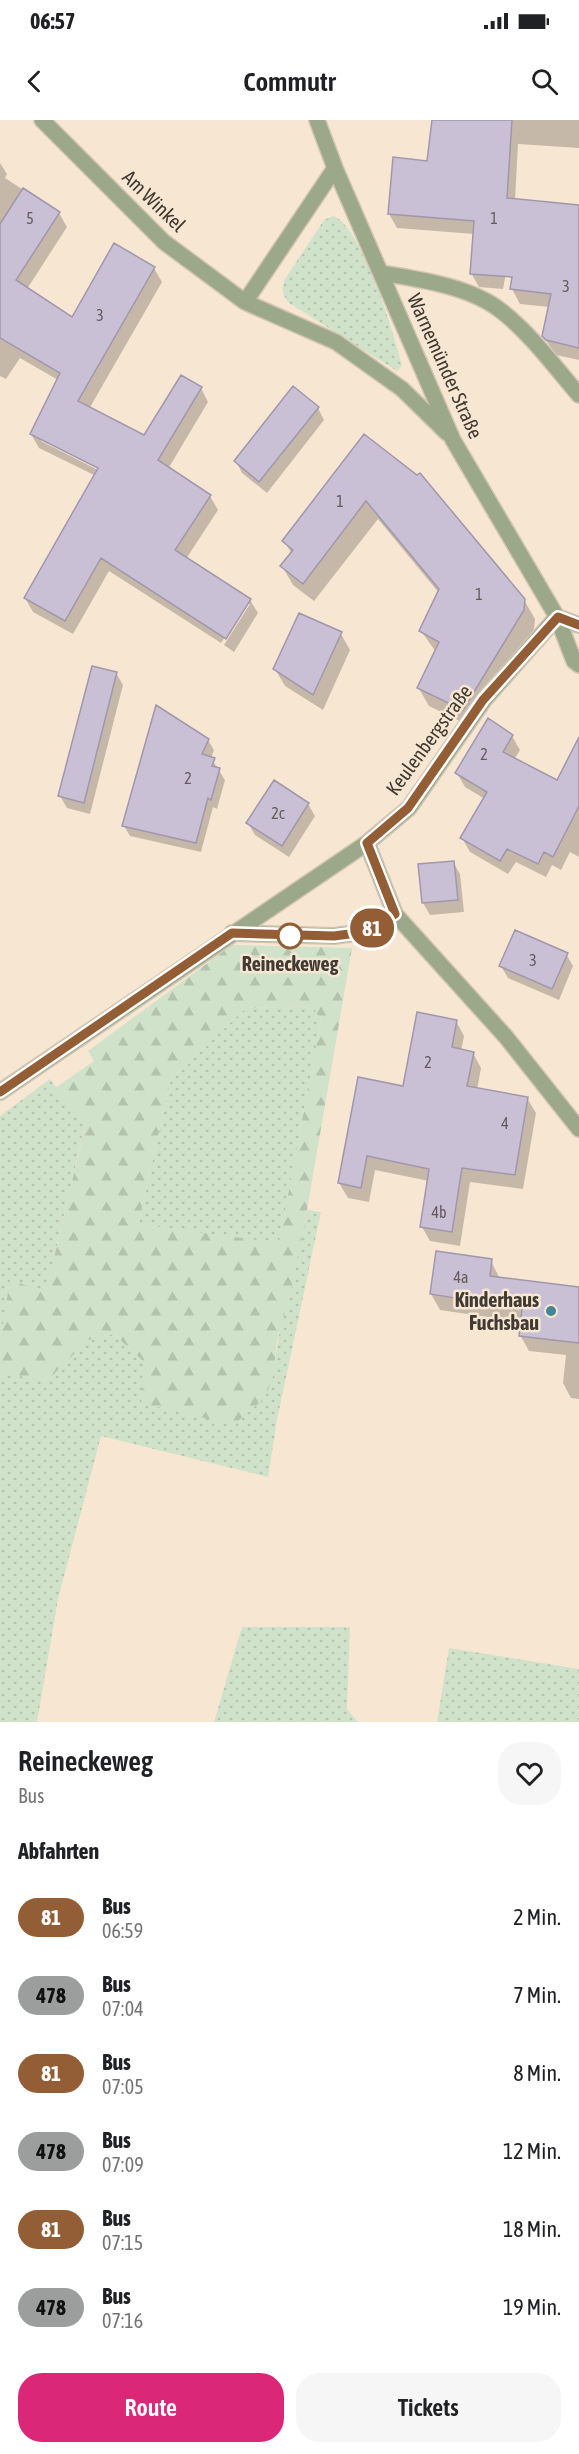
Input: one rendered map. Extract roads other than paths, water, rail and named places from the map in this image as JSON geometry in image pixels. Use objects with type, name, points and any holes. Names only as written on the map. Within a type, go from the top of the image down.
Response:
[{"type":"street","name":"Am Winkel","points":[[42,120],[164,242],[245,302],[336,342],[402,389],[453,440]]},
{"type":"street","name":"Warnemünder Straße","points":[[317,120],[335,168],[453,440],[558,617],[574,661],[579,665]]},
{"type":"street","points":[[245,302],[335,168]]},
{"type":"street","points":[[381,273],[456,289],[498,309],[525,333],[579,394]]},
{"type":"street","points":[[558,617],[579,625]]},
{"type":"street","name":"Keulenbergstraße","points":[[0,1092],[367,843],[408,808],[483,700],[558,617]]},
{"type":"street","points":[[367,843],[395,914],[506,1037],[579,1129]]},
{"type":"street","points":[[232,933],[334,936],[364,932],[395,914]]},
{"type":"place","name":"Reineckeweg","points":[[290,936]]},
{"type":"place","name":"Kinderhaus Fuchsbau","points":[[551,1311]]}]
